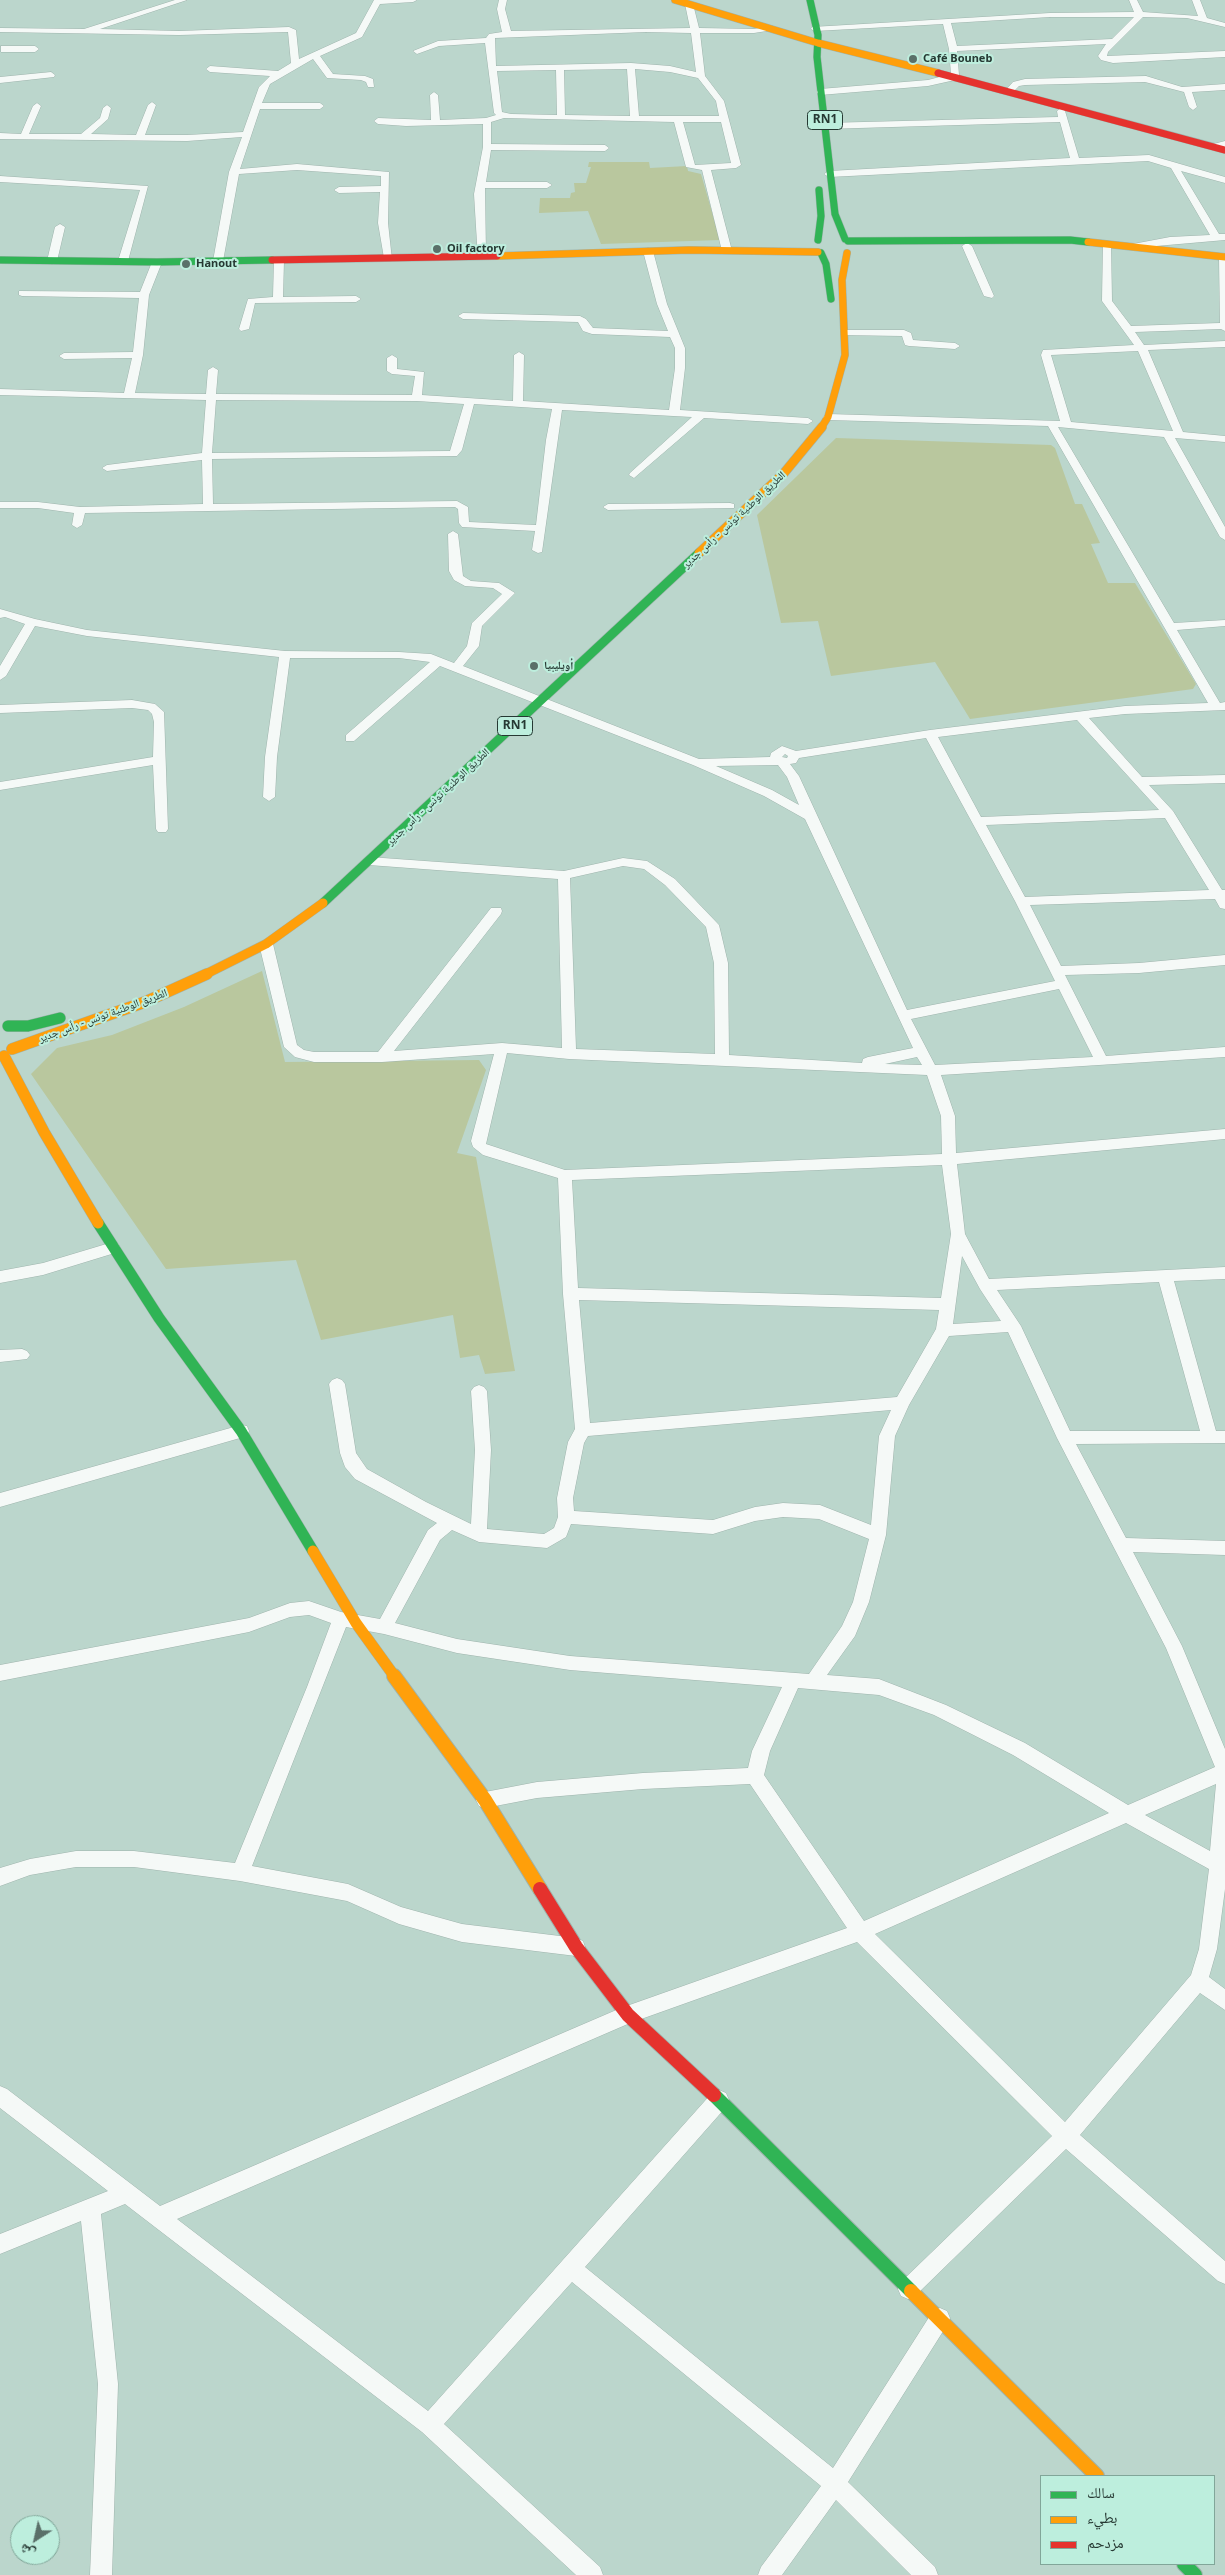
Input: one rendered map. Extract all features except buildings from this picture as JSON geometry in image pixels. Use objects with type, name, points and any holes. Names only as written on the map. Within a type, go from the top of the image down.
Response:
[{"type":"main road","points":[[675,0],[801,27],[817,36],[983,85],[1225,150]]},
{"type":"main road","name":"الطريق الوطنية تونس - رأس جدير","points":[[5,1055],[145,1002],[212,972],[266,944],[328,899],[784,473],[812,441],[828,416],[844,355],[844,332],[842,280],[821,216],[808,59],[801,27],[800,0]]},
{"type":"main road","name":"الطريق الوطنية تونس - رأس جدير","points":[[810,0],[817,36],[820,92],[835,214],[829,282],[832,325]]},
{"type":"main road","points":[[688,2],[770,28],[801,27]]},
{"type":"main road","points":[[0,260],[157,262],[481,257],[1043,240],[1136,246],[1225,257]]},
{"type":"main road","points":[[832,245],[1106,244]]},
{"type":"main road","points":[[799,435],[810,417]]},
{"type":"main road","name":"الطريق الوطنية تونس - رأس جدير","points":[[717,518],[733,503]]},
{"type":"main road","name":"RN1","points":[[521,700],[537,686]]},
{"type":"main road","name":"الطريق الوطنية تونس - رأس جدير","points":[[397,818],[418,798]]},
{"type":"main road","name":"الطريق الوطنية تونس - رأس جدير","points":[[113,1000],[140,991]]},
{"type":"main road","name":"الطريق الوطنية تونس - رأس جدير","points":[[4,1024],[28,1026],[68,1015]]},
{"type":"main road","points":[[4,1024],[15,1036],[5,1055],[44,1132],[113,1248],[159,1318],[241,1431],[348,1621],[485,1800],[576,1947],[628,2014],[719,2100],[1096,2475]]},
{"type":"main road","points":[[1185,2565],[1195,2575]]},
{"type":"street","points":[[85,31],[183,0]]},
{"type":"street","points":[[218,260],[234,172],[263,87],[278,74],[295,64],[359,34],[365,27],[378,1],[413,0]]},
{"type":"street","points":[[502,0],[501,9],[506,34]]},
{"type":"street","points":[[1133,0],[1140,15]]},
{"type":"street","points":[[1196,0],[1203,19]]},
{"type":"street","points":[[678,119],[690,167],[736,166],[717,94],[701,76],[695,30],[688,2]]},
{"type":"street","points":[[817,36],[947,22],[1050,15],[1170,14],[1203,19],[1225,25]]},
{"type":"street","points":[[1140,15],[1104,52],[1103,57],[1113,60],[1225,54]]},
{"type":"street","points":[[820,92],[928,83],[954,76],[953,49],[947,22]]},
{"type":"street","points":[[417,51],[438,44],[489,40],[491,36],[506,34],[695,30],[754,31],[770,28]]},
{"type":"street","points":[[36,49],[1,52],[3,31],[179,32],[290,29],[292,30],[295,64]]},
{"type":"street","points":[[489,40],[497,112],[502,116]]},
{"type":"street","points":[[953,49],[1115,41]]},
{"type":"street","points":[[315,55],[330,76],[362,78],[370,81],[371,85]]},
{"type":"street","points":[[493,69],[631,66],[670,69],[701,76]]},
{"type":"street","points":[[631,66],[635,118]]},
{"type":"street","points":[[560,67],[561,116]]},
{"type":"street","points":[[210,70],[278,74]]},
{"type":"street","points":[[0,80],[51,75]]},
{"type":"street","points":[[1009,91],[1016,84],[1025,82],[1146,79],[1187,90],[1225,88]]},
{"type":"street","points":[[1187,90],[1193,108]]},
{"type":"street","points":[[434,95],[436,123]]},
{"type":"street","points":[[140,138],[152,105]]},
{"type":"street","points":[[1061,105],[1063,119],[1075,160]]},
{"type":"street","points":[[24,136],[37,106]]},
{"type":"street","points":[[255,106],[320,106]]},
{"type":"street","points":[[83,137],[104,119],[107,108]]},
{"type":"street","points":[[378,122],[436,123],[487,121],[502,116],[724,118]]},
{"type":"street","points":[[825,126],[1063,119]]},
{"type":"street","points":[[481,257],[481,185],[487,147],[487,121]]},
{"type":"street","points":[[0,136],[187,138],[246,134]]},
{"type":"street","points":[[1210,146],[1225,144]]},
{"type":"street","points":[[487,147],[605,148]]},
{"type":"street","points":[[829,174],[1075,160],[1144,158],[1225,180]]},
{"type":"street","points":[[1136,246],[1170,240],[1220,237],[1174,166]]},
{"type":"street","points":[[234,172],[297,167],[384,173],[388,175],[385,189],[383,223],[389,258]]},
{"type":"street","points":[[706,168],[727,249]]},
{"type":"street","points":[[0,179],[145,188],[130,234],[124,261]]},
{"type":"street","points":[[481,185],[547,186]]},
{"type":"street","points":[[339,190],[385,189]]},
{"type":"street","points":[[52,261],[60,227]]},
{"type":"street","points":[[1106,244],[1107,301],[1142,347],[1174,436],[1219,516],[1225,536]]},
{"type":"street","points":[[967,246],[989,296]]},
{"type":"street","points":[[648,251],[662,304],[680,348],[680,368],[674,413]]},
{"type":"street","points":[[1129,329],[1225,327],[1225,257]]},
{"type":"street","points":[[278,299],[279,260]]},
{"type":"street","points":[[129,396],[138,355],[144,295],[157,262]]},
{"type":"street","points":[[22,293],[144,295]]},
{"type":"street","points":[[244,329],[251,302],[258,299],[356,299]]},
{"type":"street","points":[[463,316],[580,319],[583,321],[586,329],[592,331],[674,334]]},
{"type":"street","points":[[844,332],[904,333],[907,335],[909,343],[954,346]]},
{"type":"street","points":[[1066,424],[1046,353],[1225,344]]},
{"type":"street","points":[[64,356],[138,355]]},
{"type":"street","points":[[518,404],[519,355]]},
{"type":"street","points":[[392,358],[392,371],[420,374],[417,398]]},
{"type":"street","points":[[208,507],[207,456],[213,370]]},
{"type":"street","points":[[0,392],[129,396],[417,398],[701,415],[810,417]]},
{"type":"street","points":[[107,468],[207,456],[453,454],[457,450],[470,401]]},
{"type":"street","points":[[538,550],[551,440],[558,406]]},
{"type":"street","points":[[634,475],[701,415]]},
{"type":"street","points":[[828,416],[1051,423],[1174,436],[1225,439]]},
{"type":"street","points":[[697,762],[785,758],[930,734],[1126,710],[1221,706],[1051,423]]},
{"type":"street","points":[[608,507],[733,503]]},
{"type":"street","points":[[0,505],[38,505],[80,510],[457,504],[463,506],[464,523],[466,526],[541,528]]},
{"type":"street","points":[[76,525],[80,510]]},
{"type":"street","points":[[453,534],[455,571],[458,578],[469,584],[494,585],[509,593],[476,625],[473,646],[457,666]]},
{"type":"street","points":[[1,613],[32,622],[87,633],[285,654],[410,655],[440,660],[457,666],[521,700],[540,702],[697,762],[768,793],[810,817]]},
{"type":"street","points":[[0,676],[32,622]]},
{"type":"street","points":[[1172,626],[1225,623]]},
{"type":"street","points":[[269,797],[271,757],[285,654]]},
{"type":"street","points":[[350,738],[440,660]]},
{"type":"street","points":[[0,709],[132,704],[151,707],[158,712],[160,722],[159,760],[162,829]]},
{"type":"street","points":[[1080,716],[1169,814],[1222,898]]},
{"type":"street","points":[[930,734],[1021,901],[1102,1061]]},
{"type":"street","points":[[785,758],[810,817],[903,1016],[932,1070],[948,1116],[949,1159],[958,1234],[944,1330],[902,1403],[887,1436],[878,1535],[860,1602],[849,1631],[839,1642],[814,1681]]},
{"type":"street","points":[[0,786],[159,760]]},
{"type":"street","points":[[1141,781],[1225,779]]},
{"type":"street","points":[[978,821],[1169,814]]},
{"type":"street","points":[[369,861],[564,875],[623,862],[647,865],[670,882],[712,924],[721,963],[722,1059]]},
{"type":"street","points":[[564,875],[569,1054]]},
{"type":"street","points":[[1021,901],[1222,898]]},
{"type":"street","points":[[382,1057],[496,911]]},
{"type":"street","points":[[266,944],[292,1048],[300,1054],[314,1057],[382,1057],[502,1048],[569,1054],[722,1059],[839,1067],[932,1070],[1225,1052]]},
{"type":"street","points":[[1056,971],[1139,968],[1225,960]]},
{"type":"street","points":[[903,1016],[1062,984]]},
{"type":"street","points":[[502,1048],[478,1141],[480,1146],[488,1151],[565,1175],[949,1159],[1225,1134]]},
{"type":"street","points":[[839,1067],[922,1051]]},
{"type":"street","points":[[337,1384],[352,1462],[361,1474],[449,1522],[479,1535],[547,1541],[560,1532],[566,1516],[565,1498],[576,1442],[583,1430],[571,1294],[565,1175]]},
{"type":"street","points":[[159,2217],[628,2014],[860,1932],[1130,1814],[1225,1770],[1174,1646],[1065,1438],[1013,1326],[985,1285],[958,1234]]},
{"type":"street","points":[[0,1277],[43,1269],[113,1248]]},
{"type":"street","points":[[985,1285],[1165,1278],[1225,1273]]},
{"type":"street","points":[[1065,1438],[1217,1437],[1165,1278]]},
{"type":"street","points":[[571,1294],[947,1304]]},
{"type":"street","points":[[944,1330],[1013,1326]]},
{"type":"street","points":[[0,1356],[22,1355]]},
{"type":"street","points":[[479,1391],[483,1450],[479,1535]]},
{"type":"street","points":[[583,1430],[728,1416],[902,1403]]},
{"type":"street","points":[[0,1500],[241,1431]]},
{"type":"street","points":[[566,1516],[713,1527],[755,1514],[783,1510],[820,1512],[878,1535]]},
{"type":"street","points":[[384,1627],[434,1535],[449,1522]]},
{"type":"street","points":[[1122,1545],[1225,1548]]},
{"type":"street","points":[[0,1673],[249,1625],[290,1610],[309,1608],[348,1621],[384,1627],[457,1646],[570,1663],[814,1681],[880,1688],[940,1710],[1019,1749],[1091,1794],[1222,1865]]},
{"type":"street","points":[[240,1872],[316,1687],[348,1621]]},
{"type":"street","points":[[794,1680],[761,1751],[755,1776],[860,1932],[1066,2136],[1225,2274]]},
{"type":"street","points":[[485,1800],[537,1790],[643,1781],[755,1776]]},
{"type":"street","points":[[908,2289],[1066,2136],[1200,1980],[1219,1906],[1225,1776]]},
{"type":"street","points":[[0,1877],[30,1867],[76,1859],[134,1859],[240,1872],[348,1893],[399,1915],[462,1933],[576,1947]]},
{"type":"street","points":[[1200,1980],[1225,2001]]},
{"type":"street","points":[[0,2096],[429,2424],[592,2575]]},
{"type":"street","points":[[429,2424],[571,2268],[719,2100]]},
{"type":"street","points":[[0,2244],[127,2193]]},
{"type":"street","points":[[90,2208],[108,2384],[101,2575]]},
{"type":"street","points":[[571,2268],[836,2484],[926,2575]]},
{"type":"street","points":[[769,2575],[836,2484],[940,2318]]},
{"type":"green space","points":[[589,162],[649,162],[650,168],[687,166],[688,171],[701,174],[720,240],[601,244],[588,211],[539,213],[540,198],[570,198],[571,193],[575,192],[574,183],[586,183],[591,167],[588,167]]},
{"type":"green space","points":[[836,438],[1051,445],[1055,448],[1075,504],[1082,504],[1100,543],[1091,544],[1108,583],[1135,583],[1196,684],[1193,689],[970,719],[935,662],[831,676],[818,621],[781,623],[757,515]]},
{"type":"green space","points":[[262,971],[285,1062],[479,1060],[486,1070],[457,1153],[476,1157],[515,1371],[485,1374],[479,1355],[460,1358],[453,1315],[321,1340],[296,1260],[166,1269],[31,1074],[57,1048],[112,1035],[184,1007]]},
{"type":"traffic: fast","points":[[810,0],[818,35],[817,57],[835,214],[845,239]]},
{"type":"traffic: fast","points":[[818,240],[821,216],[819,190]]},
{"type":"traffic: fast","points":[[848,241],[1070,240],[1088,242]]},
{"type":"traffic: fast","points":[[821,253],[826,264],[831,299]]},
{"type":"traffic: fast","points":[[0,260],[157,262],[272,260]]},
{"type":"traffic: fast","points":[[323,903],[699,553]]},
{"type":"traffic: fast","points":[[8,1026],[28,1026],[60,1018]]},
{"type":"traffic: fast","points":[[98,1223],[159,1318],[241,1431],[313,1551]]},
{"type":"traffic: fast","points":[[714,2095],[911,2291]]},
{"type":"traffic: fast","points":[[1185,2565],[1195,2575]]},
{"type":"traffic: slow","points":[[675,0],[818,43],[938,73]]},
{"type":"traffic: slow","points":[[1088,242],[1225,257]]},
{"type":"traffic: slow","points":[[497,256],[689,250],[818,252]]},
{"type":"traffic: slow","points":[[699,553],[784,473],[812,441],[828,417],[845,355],[842,280],[847,253]]},
{"type":"traffic: slow","points":[[12,1049],[145,1002],[212,972],[266,944],[323,903]]},
{"type":"traffic: slow","points":[[4,1056],[44,1132],[98,1223]]},
{"type":"traffic: slow","points":[[313,1551],[356,1623],[485,1800],[540,1889]]},
{"type":"traffic: slow","points":[[911,2291],[1096,2475]]},
{"type":"traffic: jam","points":[[938,73],[1225,150]]},
{"type":"traffic: jam","points":[[272,260],[497,256]]},
{"type":"traffic: jam","points":[[540,1889],[576,1947],[628,2015],[714,2095]]},
{"type":"place","name":"Café Bouneb","points":[[913,59]]},
{"type":"place","name":"Oil factory","points":[[437,249]]},
{"type":"place","name":"Hanout","points":[[186,264]]},
{"type":"place","name":"أويليبيا","points":[[534,666]]}]
